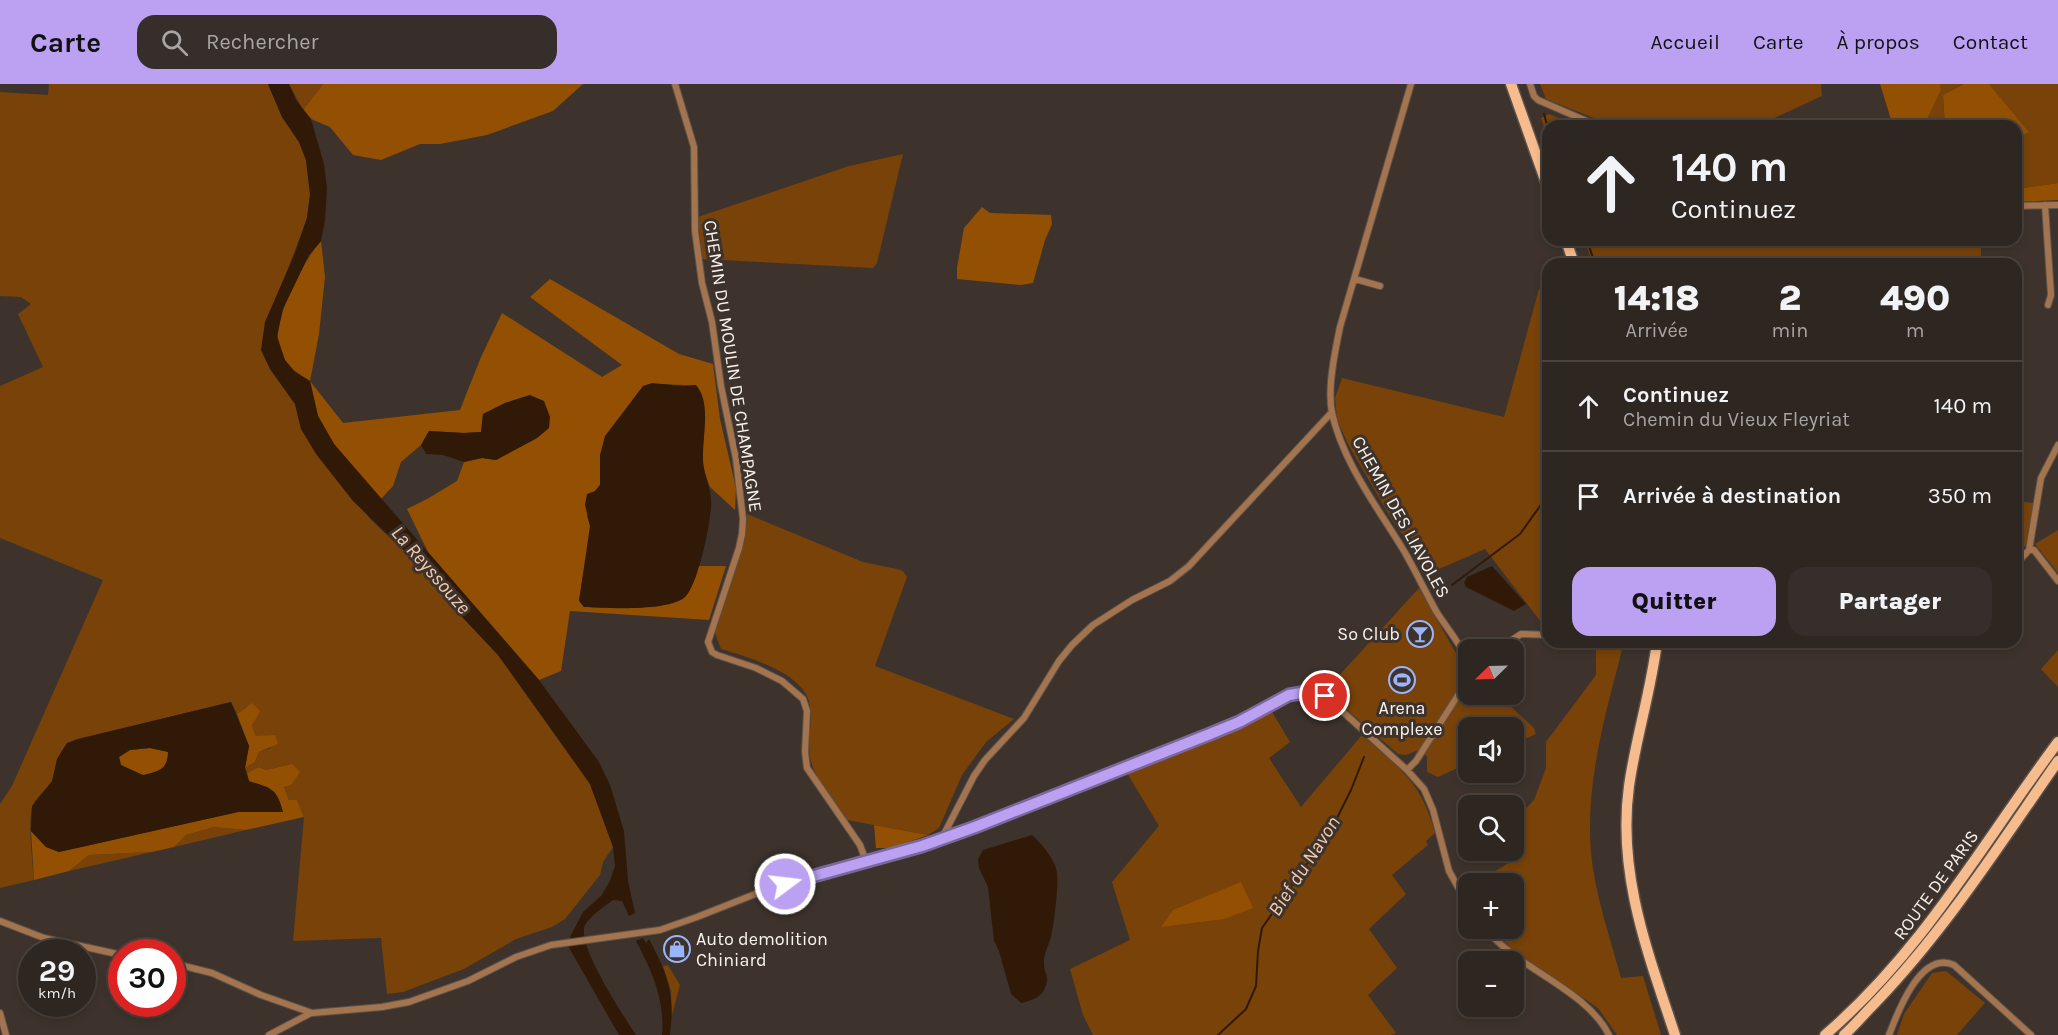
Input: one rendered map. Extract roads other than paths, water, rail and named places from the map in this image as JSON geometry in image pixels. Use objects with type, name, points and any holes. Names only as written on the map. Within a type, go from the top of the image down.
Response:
[{"type":"main road","points":[[1511,84],[1542,171]]},
{"type":"main road","points":[[1656,648],[1653,674],[1631,777],[1627,835],[1635,909],[1676,1035]]},
{"type":"main road","name":"ROUTE DE PARIS","points":[[1825,1035],[1864,999],[1918,940],[2058,742]]},
{"type":"main road","name":"ROUTE DE PARIS","points":[[1844,1035],[1928,945],[2058,761]]},
{"type":"street","name":"CHEMIN DU MOULIN DE CHAMPAGNE","points":[[675,84],[694,147],[693,203],[699,260],[736,459],[742,519],[739,548],[708,642],[712,652],[765,672],[782,681],[803,699],[807,711],[805,752],[807,768],[860,846],[866,861]]},
{"type":"street","name":"CHEMIN DES LIAVOLES","points":[[1411,84],[1336,348],[1331,398],[1332,412],[1351,463],[1406,554],[1441,620],[1458,645]]},
{"type":"street","points":[[1530,84],[1538,100],[1584,120]]},
{"type":"street","points":[[2045,205],[2051,295],[2048,305]]},
{"type":"street","points":[[2022,206],[2058,205]]},
{"type":"street","points":[[1355,279],[1380,286]]},
{"type":"street","points":[[942,838],[974,776],[985,760],[1024,718],[1059,661],[1072,645],[1093,625],[1132,600],[1170,580],[1189,566],[1332,412]]},
{"type":"street","points":[[2022,558],[2029,550],[2041,478],[2058,445]]},
{"type":"street","points":[[2029,550],[2034,550],[2058,581]]},
{"type":"street","points":[[1514,639],[1521,634],[1542,635]]},
{"type":"street","points":[[269,1035],[312,1013],[409,1002],[468,981],[516,957],[567,941],[660,930],[764,891],[942,838],[992,821],[1210,734],[1298,692],[1315,692],[1325,696],[1407,770],[1424,789],[1429,799],[1449,871],[1458,887]]},
{"type":"street","name":"CHEMIN DES LIAVOLES","points":[[1407,770],[1416,761],[1458,695]]},
{"type":"street","points":[[0,921],[44,938],[108,952]]},
{"type":"street","points":[[1496,939],[1512,954],[1585,1006],[1609,1035]]},
{"type":"street","points":[[1889,1035],[1913,986],[1927,969],[1947,962],[1954,965],[2031,1035]]},
{"type":"street","points":[[186,966],[212,973],[261,995],[312,1013]]},
{"type":"street","points":[[0,1013],[6,1035]]},
{"type":"water","name":"La Reyssouze","points":[[268,84],[289,84],[296,100],[311,119],[324,164],[327,187],[321,241],[309,255],[283,309],[277,336],[285,360],[295,372],[310,381],[318,416],[334,444],[539,680],[599,762],[610,785],[624,831],[628,881],[635,913],[629,916],[622,901],[613,900],[588,921],[584,935],[594,964],[636,1035],[619,1035],[568,946],[583,912],[601,896],[610,881],[615,866],[613,847],[590,784],[498,655],[450,604],[420,566],[353,501],[316,454],[301,429],[295,404],[270,369],[261,350],[265,322],[295,253],[307,218],[310,194],[306,160],[299,142],[282,117]]},
{"type":"water","points":[[652,383],[696,385],[701,392],[705,409],[703,461],[711,508],[700,565],[686,596],[667,605],[638,608],[584,607],[579,601],[590,526],[585,505],[587,494],[595,491],[600,485],[600,455],[605,436],[643,386]]},
{"type":"water","points":[[530,395],[544,401],[550,417],[549,428],[537,438],[496,460],[482,458],[464,462],[443,455],[426,454],[421,445],[429,431],[481,432],[483,414],[505,403]]},
{"type":"water","points":[[1492,566],[1526,604],[1514,611],[1466,587],[1464,583],[1467,577]]},
{"type":"water","points":[[231,702],[249,746],[245,768],[249,781],[272,790],[283,812],[238,812],[59,852],[46,847],[31,831],[32,806],[52,781],[57,759],[67,743]],"holes":[[[150,748],[168,752],[164,767],[143,775],[121,765],[119,757],[130,750]]]},
{"type":"water","points":[[1032,835],[1054,863],[1057,874],[1057,892],[1052,931],[1044,961],[1046,985],[1037,997],[1021,1003],[1011,994],[994,941],[988,887],[979,868],[978,859],[983,850]]},
{"type":"water","points":[[643,938],[646,943],[649,939],[665,974],[672,1007],[670,1035],[662,1035],[661,1010],[656,986],[636,941]]},
{"type":"waterway","name":"Bief du Navon","points":[[1544,114],[1546,120]]},
{"type":"waterway","name":"Bief du Navon","points":[[1589,246],[1593,258]]},
{"type":"waterway","name":"Bief du Navon","points":[[1452,585],[1520,534],[1542,503]]},
{"type":"waterway","name":"Bief du Navon","points":[[1218,1035],[1246,1009],[1256,986],[1262,928],[1332,828],[1364,757]]},
{"type":"place","name":"So Club","points":[[1420,634]]},
{"type":"place","name":"Arena Complexe","points":[[1402,680]]},
{"type":"place","name":"Auto demolition Chiniard","points":[[677,949]]}]
